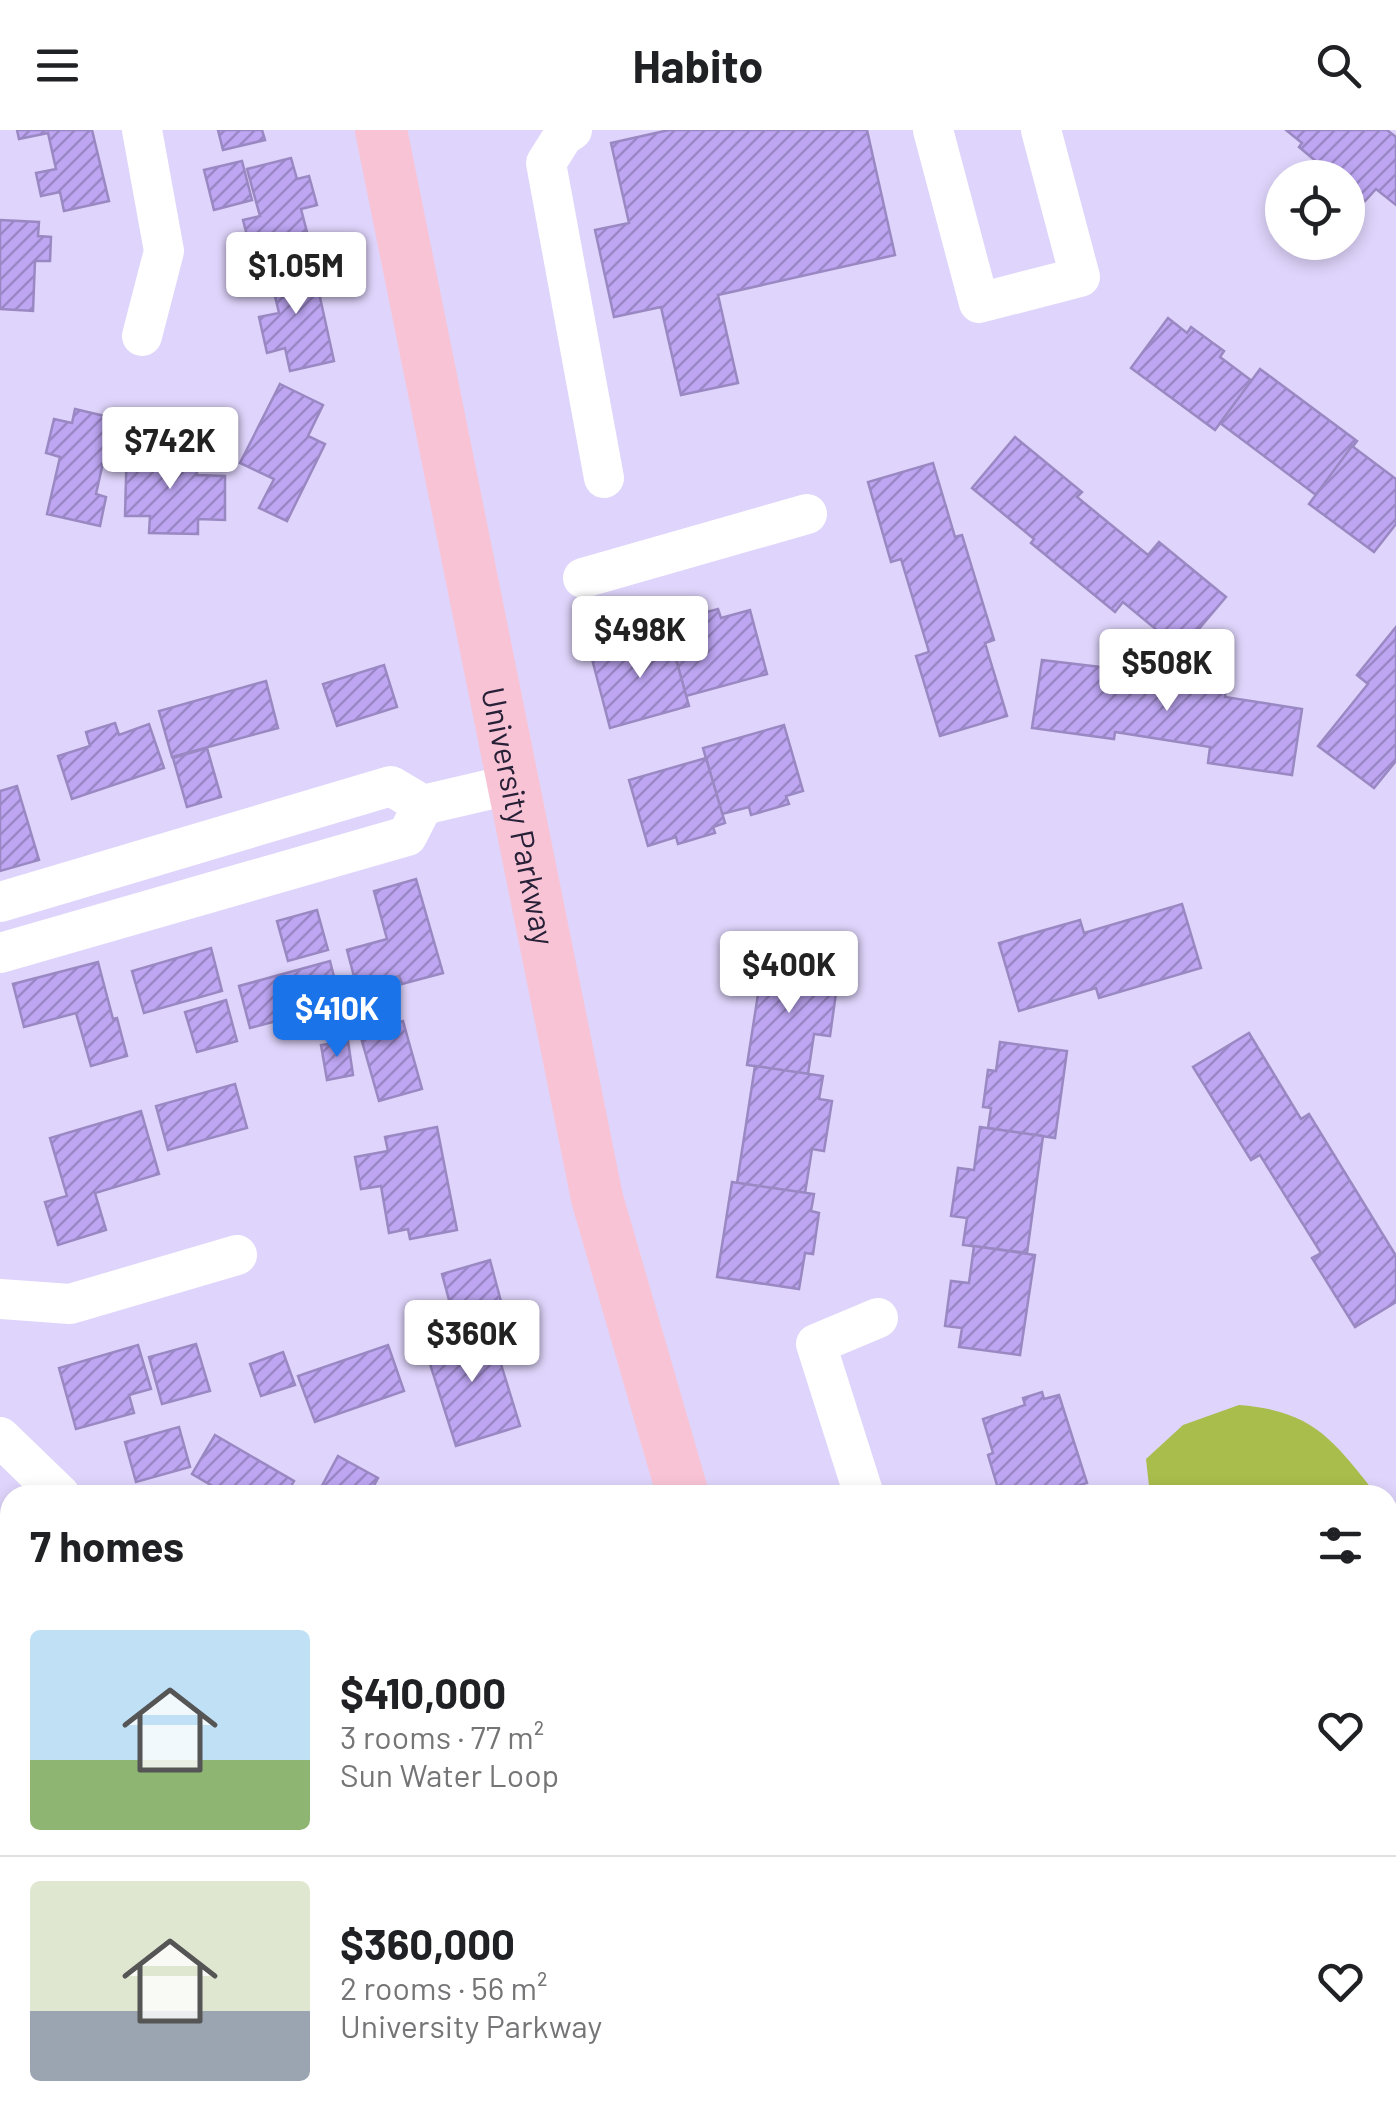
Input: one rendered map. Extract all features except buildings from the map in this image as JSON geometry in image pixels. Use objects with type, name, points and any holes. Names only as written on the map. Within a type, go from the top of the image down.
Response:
[{"type":"main road","name":"University Parkway","points":[[381,130],[597,1198],[681,1485]]},
{"type":"street","points":[[142,130],[164,251],[142,336]]},
{"type":"street","points":[[572,130],[563,136],[546,163],[604,478]]},
{"type":"street","points":[[933,130],[978,303],[1080,277],[1042,130]]},
{"type":"street","points":[[583,578],[808,514]]},
{"type":"street","points":[[0,902],[391,786],[422,806],[513,784]]},
{"type":"street","points":[[0,953],[407,836],[422,806]]},
{"type":"street","points":[[183,846],[199,894]]},
{"type":"street","points":[[0,1299],[70,1304],[237,1255]]},
{"type":"street","points":[[861,1485],[816,1344],[878,1318]]},
{"type":"street","points":[[0,1437],[50,1485]]},
{"type":"shaded area","points":[[1239,1405],[1286,1414],[1319,1431],[1369,1485],[1149,1485],[1146,1459],[1183,1425]]}]
